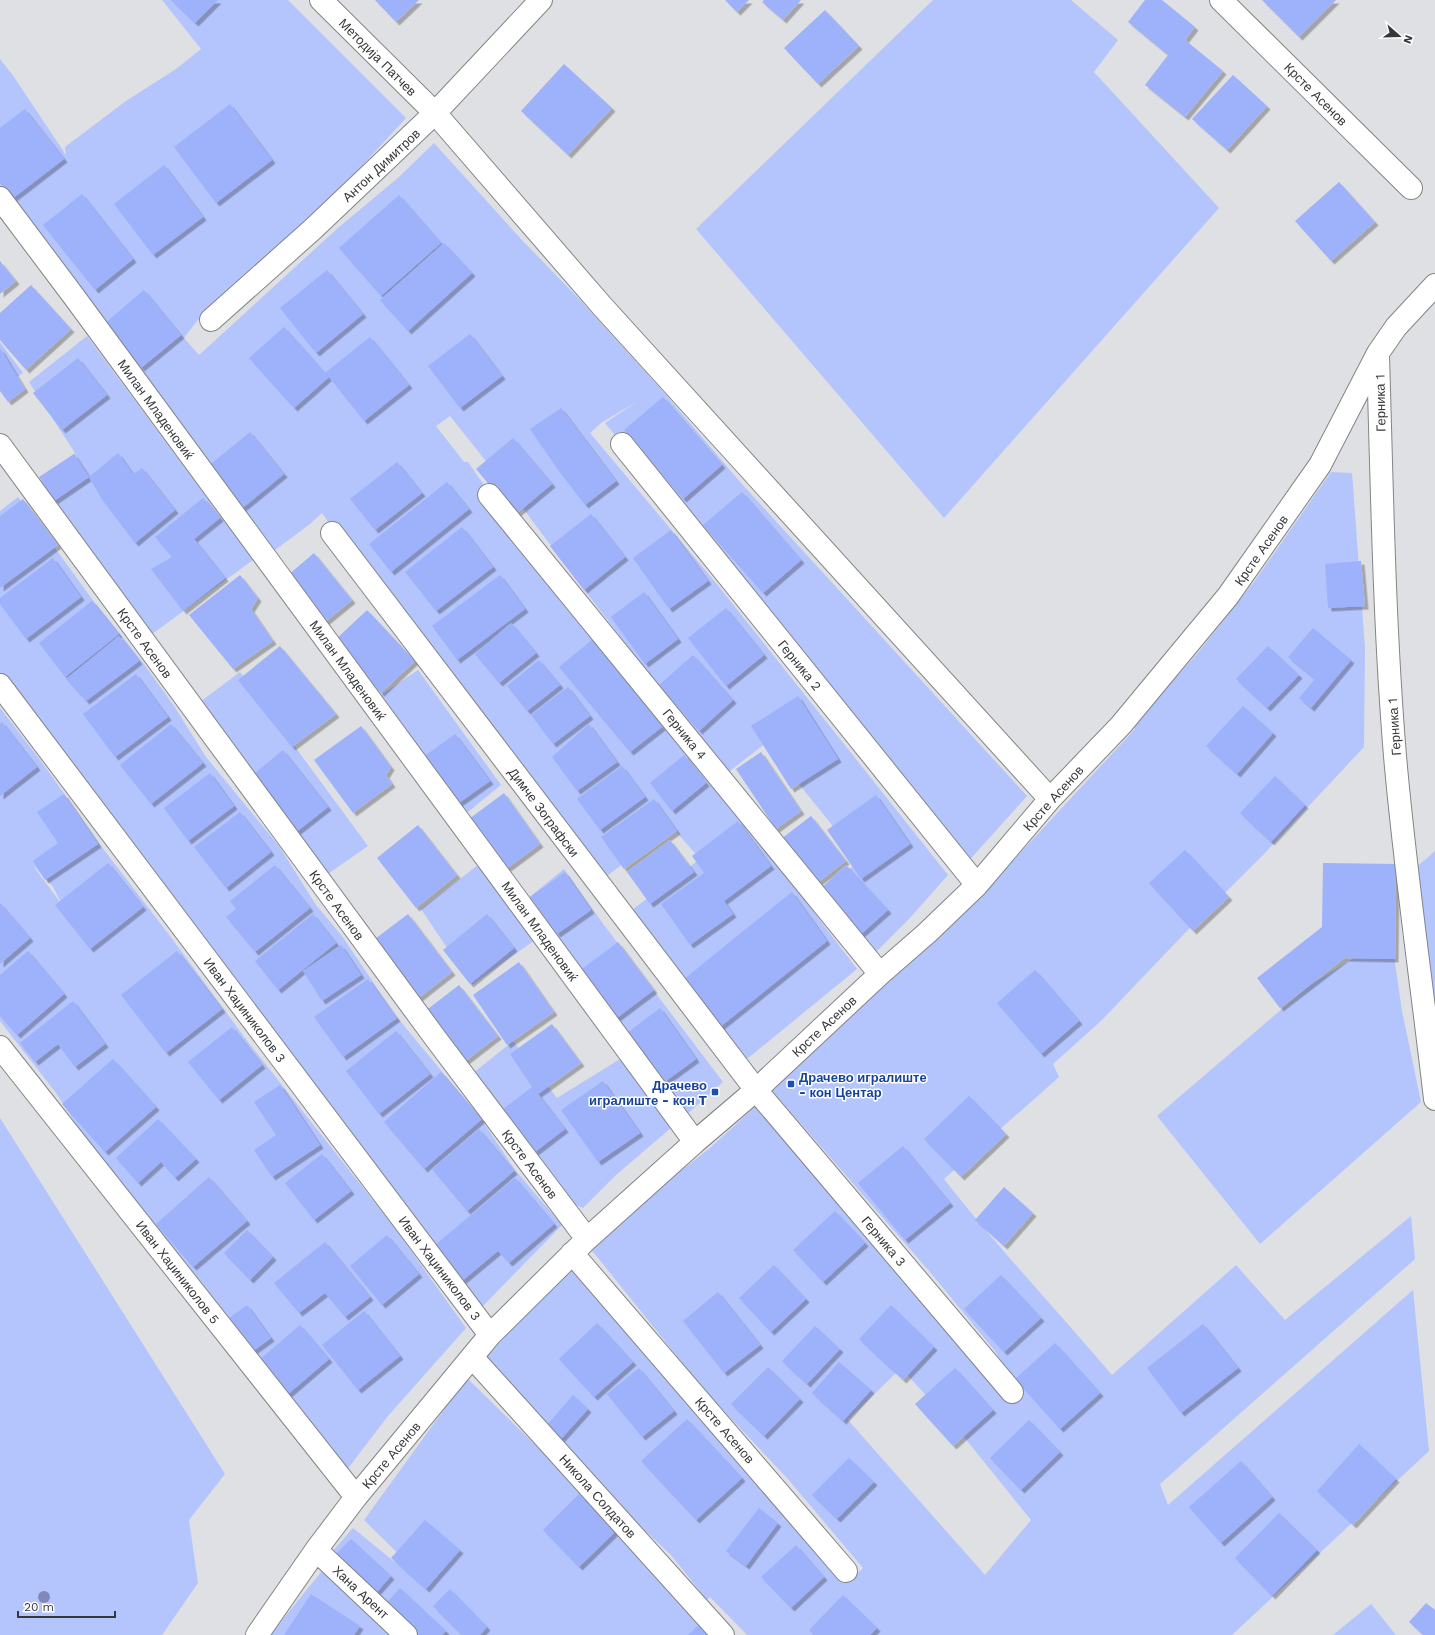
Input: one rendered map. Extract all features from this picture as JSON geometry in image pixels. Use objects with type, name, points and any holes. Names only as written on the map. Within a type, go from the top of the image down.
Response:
[{"type":"street","name":"Методија Патчев","points":[[321,0],[435,114],[602,306],[1050,799]]},
{"type":"street","name":"Антон Димитров","points":[[211,320],[313,229],[435,114],[541,0]]},
{"type":"street","name":"Крсте Асенов","points":[[1221,0],[1411,188]]},
{"type":"street","name":"Милан Младеновиќ","points":[[0,198],[84,310],[695,1142]]},
{"type":"street","name":"Крсте Асенов","points":[[257,1635],[316,1550],[356,1497],[490,1335],[580,1246],[695,1142],[756,1090],[977,885],[1050,799],[1121,725],[1228,596],[1320,465],[1378,353],[1396,327],[1435,285]]},
{"type":"street","name":"Герника 1","points":[[1378,353],[1383,550],[1395,755],[1406,865],[1435,1099]]},
{"type":"street","name":"Крсте Асенов","points":[[0,444],[436,1039],[580,1246],[846,1571]]},
{"type":"street","name":"Герника 2","points":[[622,444],[977,885]]},
{"type":"street","name":"Герника 4","points":[[489,495],[880,974]]},
{"type":"street","name":"Димче Зографски","points":[[332,533],[756,1090]]},
{"type":"street","name":"Иван Хаџиниколов 3","points":[[0,685],[490,1335]]},
{"type":"street","name":"Иван Хаџиниколов 5","points":[[0,1047],[356,1497]]},
{"type":"street","name":"Герника 3","points":[[756,1090],[1012,1392]]},
{"type":"street","name":"Никола Солдатов","points":[[472,1357],[723,1635]]},
{"type":"street","name":"Хана Арент","points":[[316,1550],[406,1635]]},
{"type":"shaded area","points":[[162,0],[288,0],[406,118],[325,206],[253,268],[197,321],[184,338],[199,355],[339,227],[399,177],[434,143],[660,388],[741,483],[1027,796],[966,864],[605,423],[638,401],[601,423],[590,433],[716,583],[948,875],[909,919],[870,958],[818,895],[860,860],[766,743],[726,774],[516,499],[450,416],[436,426],[464,462],[468,462],[493,498],[857,969],[736,1068],[620,919],[700,859],[672,827],[595,885],[347,550],[322,513],[310,524],[271,553],[0,186],[0,59],[14,77],[66,155],[65,147],[126,101],[176,69],[201,49]]},
{"type":"shaded area","points":[[933,0],[1071,0],[1118,40],[1094,72],[1219,208],[944,518],[696,229]]},
{"type":"shaded area","points":[[87,336],[253,560],[148,637],[33,489],[75,453],[29,382]]},
{"type":"shaded area","points":[[0,342],[23,373],[0,389]]},
{"type":"shaded area","points":[[1331,472],[1352,473],[1365,648],[1364,747],[1263,855],[1183,935],[1101,1021],[1053,1064],[1059,1077],[944,1179],[1112,1375],[1236,1265],[1285,1320],[1411,1216],[1415,1259],[1160,1484],[1168,1505],[1413,1290],[1429,1451],[1232,1635],[747,1635],[710,1597],[707,1600],[671,1555],[603,1491],[482,1363],[523,1316],[573,1270],[640,1349],[692,1406],[726,1449],[787,1514],[777,1525],[790,1512],[847,1574],[848,1582],[863,1568],[787,1478],[705,1391],[590,1248],[646,1198],[710,1148],[756,1106],[1011,1378],[995,1351],[930,1272],[769,1087],[940,937],[998,877],[1135,729],[1132,726],[1196,655],[1254,582]],"holes":[[[901,1368],[964,1437],[1031,1520],[985,1575],[848,1420]]]},
{"type":"shaded area","points":[[18,497],[92,599],[141,660],[174,706],[206,757],[279,846],[316,905],[342,936],[396,1016],[482,1120],[515,1170],[562,1225],[482,1307],[0,673],[0,511]]},
{"type":"shaded area","points":[[418,670],[501,785],[463,816],[378,697]]},
{"type":"shaded area","points":[[240,672],[368,846],[319,880],[196,705]]},
{"type":"shaded area","points":[[0,708],[41,761],[104,850],[248,1042],[394,1227],[466,1328],[388,1416],[346,1471],[184,1260],[139,1211],[91,1147],[56,1093],[0,1021]],"holes":[[[34,866],[53,887],[63,906]]]},
{"type":"shaded area","points":[[1435,851],[1435,1028],[1412,871]]},
{"type":"shaded area","points":[[478,865],[535,940],[472,985],[421,909]]},
{"type":"shaded area","points":[[564,869],[604,925],[723,1082],[685,1116],[527,899]]},
{"type":"shaded area","points":[[1391,935],[1402,1011],[1421,1102],[1260,1244],[1157,1116],[1310,985]]},
{"type":"shaded area","points":[[513,1041],[557,1098],[620,1059],[672,1127],[616,1175],[583,1208],[574,1204],[467,1078]]},
{"type":"shaded area","points":[[0,1118],[225,1474],[189,1520],[198,1583],[162,1635],[0,1635]]},
{"type":"shaded area","points":[[467,1378],[640,1548],[721,1635],[421,1635],[331,1553],[353,1528],[424,1586],[427,1582],[364,1520]]},
{"type":"shaded area","points":[[322,1571],[397,1635],[270,1635]]},
{"type":"shaded area","points":[[1371,1604],[1396,1635],[1333,1635]]},
{"type":"building","points":[[171,0],[218,0],[195,23]]},
{"type":"building","points":[[375,0],[419,0],[396,22]]},
{"type":"building","points":[[725,0],[749,0],[737,12]]},
{"type":"building","points":[[764,0],[801,0],[783,20],[762,2]]},
{"type":"building","points":[[1145,0],[1162,0],[1195,27],[1185,40],[1223,71],[1185,117],[1145,85],[1168,55],[1128,22]]},
{"type":"building","points":[[1262,0],[1336,0],[1299,37]]},
{"type":"building","points":[[825,10],[859,46],[818,84],[784,48]]},
{"type":"building","points":[[564,64],[612,108],[568,155],[521,111]]},
{"type":"building","points":[[1233,75],[1267,106],[1227,150],[1192,119]]},
{"type":"building","points":[[230,104],[272,160],[216,203],[174,147]]},
{"type":"building","points":[[25,109],[64,159],[12,199],[0,183],[0,128]]},
{"type":"building","points":[[164,165],[203,217],[153,255],[114,204]]},
{"type":"building","points":[[1339,182],[1375,222],[1331,261],[1295,221]]},
{"type":"building","points":[[82,194],[133,259],[95,290],[43,225]]},
{"type":"building","points":[[399,195],[441,243],[381,296],[339,248]]},
{"type":"building","points":[[444,243],[472,273],[408,331],[380,300]]},
{"type":"building","points":[[0,261],[16,281],[0,294]]},
{"type":"building","points":[[327,270],[363,314],[316,353],[280,308]]},
{"type":"building","points":[[31,285],[71,329],[26,370],[0,340],[0,313]]},
{"type":"building","points":[[144,290],[181,335],[141,368],[104,324]]},
{"type":"building","points":[[284,327],[325,373],[370,337],[409,385],[364,421],[329,377],[294,408],[249,358]]},
{"type":"building","points":[[470,334],[502,376],[460,408],[428,366]]},
{"type":"building","points":[[0,348],[25,389],[8,402],[0,391]]},
{"type":"building","points":[[78,358],[107,395],[62,430],[33,393]]},
{"type":"building","points":[[663,397],[722,465],[683,499],[624,430]]},
{"type":"building","points":[[561,408],[616,481],[585,505],[556,467],[530,429]]},
{"type":"building","points":[[250,432],[284,474],[240,510],[206,468]]},
{"type":"building","points":[[513,438],[552,484],[515,515],[476,469]]},
{"type":"building","points":[[118,453],[133,474],[142,468],[175,510],[135,543],[101,498],[89,477]]},
{"type":"building","points":[[74,454],[89,477],[54,501],[39,477]]},
{"type":"building","points":[[397,462],[422,493],[375,530],[350,499]]},
{"type":"building","points":[[447,482],[469,509],[391,572],[369,544]]},
{"type":"building","points":[[742,492],[801,560],[763,593],[703,525]]},
{"type":"building","points":[[203,498],[220,518],[194,539],[225,578],[183,611],[151,569],[172,557],[155,537]]},
{"type":"building","points":[[23,499],[58,545],[0,588],[0,516]]},
{"type":"building","points":[[591,514],[625,557],[584,590],[550,546]]},
{"type":"building","points":[[462,527],[493,567],[436,611],[405,572]]},
{"type":"building","points":[[671,530],[708,581],[669,609],[633,558]]},
{"type":"building","points":[[314,553],[352,600],[324,623],[287,576]]},
{"type":"building","points":[[53,558],[81,597],[26,639],[0,604],[0,598]]},
{"type":"building","points":[[1361,561],[1365,606],[1328,608],[1325,564]]},
{"type":"building","points":[[240,575],[258,598],[251,609],[273,641],[233,669],[189,615]]},
{"type":"building","points":[[500,575],[525,609],[457,660],[432,626]]},
{"type":"building","points":[[644,592],[678,639],[645,664],[611,617]]},
{"type":"building","points":[[92,601],[119,634],[65,677],[39,643]]},
{"type":"building","points":[[726,608],[764,655],[726,686],[688,638]]},
{"type":"building","points":[[367,610],[415,661],[381,693],[333,642]]},
{"type":"building","points":[[511,623],[536,653],[499,683],[475,654]]},
{"type":"building","points":[[1313,628],[1351,660],[1311,708],[1299,698],[1315,679],[1288,657]]},
{"type":"building","points":[[119,636],[139,661],[86,701],[66,679]]},
{"type":"building","points":[[593,639],[662,727],[630,752],[559,667]]},
{"type":"building","points":[[280,646],[336,714],[292,747],[238,680]]},
{"type":"building","points":[[1268,646],[1299,675],[1267,708],[1236,679]]},
{"type":"building","points":[[693,655],[733,700],[699,731],[659,685]]},
{"type":"building","points":[[539,660],[560,685],[527,711],[507,686]]},
{"type":"building","points":[[136,674],[168,717],[115,757],[83,714]]},
{"type":"building","points":[[568,687],[590,716],[553,744],[531,715]]},
{"type":"building","points":[[798,696],[838,759],[791,789],[751,726]]},
{"type":"building","points":[[1243,706],[1273,733],[1237,774],[1206,746]]},
{"type":"building","points":[[2,722],[37,767],[0,796],[0,724]]},
{"type":"building","points":[[171,724],[203,763],[151,804],[120,765]]},
{"type":"building","points":[[589,724],[617,762],[577,791],[552,757]]},
{"type":"building","points":[[361,726],[391,767],[386,775],[392,784],[353,813],[314,760]]},
{"type":"building","points":[[455,734],[490,781],[456,805],[422,758]]},
{"type":"building","points":[[283,750],[328,807],[295,833],[250,777]]},
{"type":"building","points":[[761,752],[801,811],[776,829],[736,769]]},
{"type":"building","points":[[684,755],[706,783],[672,811],[650,783]]},
{"type":"building","points":[[622,766],[645,797],[600,830],[577,799]]},
{"type":"building","points":[[210,773],[234,806],[188,841],[164,808]]},
{"type":"building","points":[[1275,776],[1305,805],[1271,842],[1240,813]]},
{"type":"building","points":[[504,793],[540,844],[505,870],[469,819]]},
{"type":"building","points":[[64,794],[98,844],[45,880],[33,861],[58,843],[37,812]]},
{"type":"building","points":[[876,795],[910,844],[861,879],[827,830]]},
{"type":"building","points":[[654,799],[677,831],[624,869],[601,837]]},
{"type":"building","points":[[240,812],[271,852],[226,888],[194,847]]},
{"type":"building","points":[[811,816],[846,861],[816,884],[781,839]]},
{"type":"building","points":[[738,821],[771,866],[724,901],[733,914],[690,945],[661,904],[704,873],[692,856]]},
{"type":"building","points":[[418,825],[457,875],[416,908],[377,858]]},
{"type":"building","points":[[670,840],[694,872],[650,904],[627,872]]},
{"type":"building","points":[[1185,850],[1229,897],[1193,931],[1149,883]]},
{"type":"building","points":[[108,863],[143,907],[90,949],[55,905]]},
{"type":"building","points":[[1323,863],[1396,864],[1395,959],[1345,958],[1280,1008],[1257,978],[1322,927]]},
{"type":"building","points":[[275,865],[310,908],[255,952],[226,917],[236,909],[230,901]]},
{"type":"building","points":[[846,865],[888,910],[860,935],[819,890]]},
{"type":"building","points":[[565,872],[591,910],[557,934],[530,897]]},
{"type":"building","points":[[792,892],[827,941],[720,1027],[683,980]]},
{"type":"building","points":[[0,903],[30,938],[0,964]]},
{"type":"building","points":[[313,914],[336,943],[278,990],[255,961]]},
{"type":"building","points":[[408,914],[452,972],[415,1001],[371,942]]},
{"type":"building","points":[[487,914],[514,948],[470,984],[443,950]]},
{"type":"building","points":[[618,942],[654,990],[614,1020],[578,972]]},
{"type":"building","points":[[341,945],[361,975],[322,1001],[303,971]]},
{"type":"building","points":[[28,951],[64,994],[17,1035],[0,1016],[0,975]]},
{"type":"building","points":[[177,951],[222,1009],[166,1053],[121,995]]},
{"type":"building","points":[[519,962],[554,1012],[507,1045],[473,995]]},
{"type":"building","points":[[1035,970],[1079,1021],[1041,1054],[997,1003]]},
{"type":"building","points":[[368,979],[397,1018],[343,1057],[314,1017]]},
{"type":"building","points":[[459,985],[498,1036],[463,1063],[424,1012]]},
{"type":"building","points":[[73,1001],[105,1044],[75,1067],[58,1044],[35,1062],[20,1043]]},
{"type":"building","points":[[660,1008],[696,1059],[663,1083],[627,1033]]},
{"type":"building","points":[[552,1024],[581,1063],[538,1094],[565,1129],[535,1152],[502,1110],[532,1087],[510,1054]]},
{"type":"building","points":[[232,1027],[262,1065],[219,1100],[188,1062]]},
{"type":"building","points":[[396,1031],[430,1074],[379,1114],[346,1071]]},
{"type":"building","points":[[113,1059],[156,1107],[105,1152],[62,1104]]},
{"type":"building","points":[[441,1072],[482,1119],[424,1169],[384,1122]]},
{"type":"building","points":[[603,1081],[640,1133],[598,1162],[561,1110]]},
{"type":"building","points":[[280,1085],[320,1145],[272,1177],[254,1150],[276,1135],[254,1102]]},
{"type":"building","points":[[969,1096],[1006,1134],[961,1177],[924,1139]]},
{"type":"building","points":[[158,1119],[196,1159],[175,1178],[161,1162],[138,1183],[116,1158]]},
{"type":"building","points":[[479,1129],[514,1171],[467,1211],[432,1169]]},
{"type":"building","points":[[903,1146],[950,1203],[905,1240],[858,1183]]},
{"type":"building","points":[[322,1154],[351,1191],[314,1220],[285,1183]]},
{"type":"building","points":[[209,1177],[247,1221],[193,1267],[156,1224]]},
{"type":"building","points":[[515,1178],[554,1224],[509,1263],[498,1251],[462,1281],[434,1246]]},
{"type":"building","points":[[1004,1187],[1033,1213],[1004,1246],[975,1220]]},
{"type":"building","points":[[835,1211],[865,1243],[823,1282],[793,1250]]},
{"type":"building","points":[[247,1230],[273,1257],[250,1280],[224,1253]]},
{"type":"building","points":[[387,1235],[419,1274],[382,1305],[350,1266]]},
{"type":"building","points":[[325,1242],[370,1297],[345,1317],[325,1293],[299,1313],[274,1283]]},
{"type":"building","points":[[774,1265],[806,1299],[771,1332],[739,1298]]},
{"type":"building","points":[[1001,1275],[1041,1318],[1004,1352],[964,1309]]},
{"type":"building","points":[[718,1292],[760,1345],[724,1373],[683,1321]]},
{"type":"building","points":[[247,1305],[271,1338],[249,1354],[225,1321]]},
{"type":"building","points":[[891,1305],[934,1347],[903,1380],[859,1339]]},
{"type":"building","points":[[364,1311],[400,1356],[358,1390],[322,1345]]},
{"type":"building","points":[[597,1323],[633,1362],[594,1397],[559,1359]]},
{"type":"building","points":[[1203,1324],[1238,1368],[1181,1413],[1147,1368]]},
{"type":"building","points":[[300,1325],[329,1359],[287,1395],[258,1361]]},
{"type":"building","points":[[815,1326],[840,1349],[807,1384],[782,1361]]},
{"type":"building","points":[[1055,1343],[1100,1393],[1060,1429],[1015,1379]]},
{"type":"building","points":[[839,1362],[871,1390],[843,1421],[812,1393]]},
{"type":"building","points":[[768,1367],[800,1399],[764,1436],[731,1404]]},
{"type":"building","points":[[639,1368],[674,1411],[642,1437],[607,1394]]},
{"type":"building","points":[[955,1368],[993,1410],[953,1446],[915,1404]]},
{"type":"building","points":[[573,1395],[588,1409],[561,1439],[547,1425]]},
{"type":"building","points":[[687,1419],[742,1478],[696,1520],[641,1461]]},
{"type":"building","points":[[1029,1420],[1060,1452],[1021,1490],[990,1458]]},
{"type":"building","points":[[1359,1444],[1396,1479],[1353,1525],[1317,1491]]},
{"type":"building","points":[[849,1458],[874,1482],[837,1519],[812,1495]]},
{"type":"building","points":[[1241,1461],[1272,1497],[1221,1543],[1189,1507]]},
{"type":"building","points":[[579,1494],[616,1531],[579,1567],[543,1530]]},
{"type":"building","points":[[759,1508],[778,1523],[746,1566],[726,1551]]},
{"type":"building","points":[[1279,1513],[1317,1550],[1272,1596],[1235,1558]]},
{"type":"building","points":[[425,1520],[460,1550],[426,1589],[391,1558]]},
{"type":"building","points":[[351,1539],[391,1576],[375,1594],[334,1556]]},
{"type":"building","points":[[796,1545],[824,1577],[791,1608],[761,1577]]},
{"type":"building","points":[[400,1588],[446,1631],[442,1635],[416,1635],[384,1606]]},
{"type":"building","points":[[450,1589],[487,1627],[480,1635],[462,1635],[433,1606]]},
{"type":"building","points":[[311,1594],[360,1626],[354,1635],[284,1635]]},
{"type":"building","points":[[843,1595],[877,1628],[870,1635],[814,1635],[809,1630]]},
{"type":"building","points":[[1426,1603],[1435,1610],[1435,1635],[1423,1635],[1409,1622]]},
{"type":"building","points":[[701,1623],[712,1635],[688,1635]]},
{"type":"place","name":"Драчево игралиште - кон Центар","points":[[791,1084]]},
{"type":"place","name":"Драчево игралиште - кон T","points":[[715,1092]]}]
